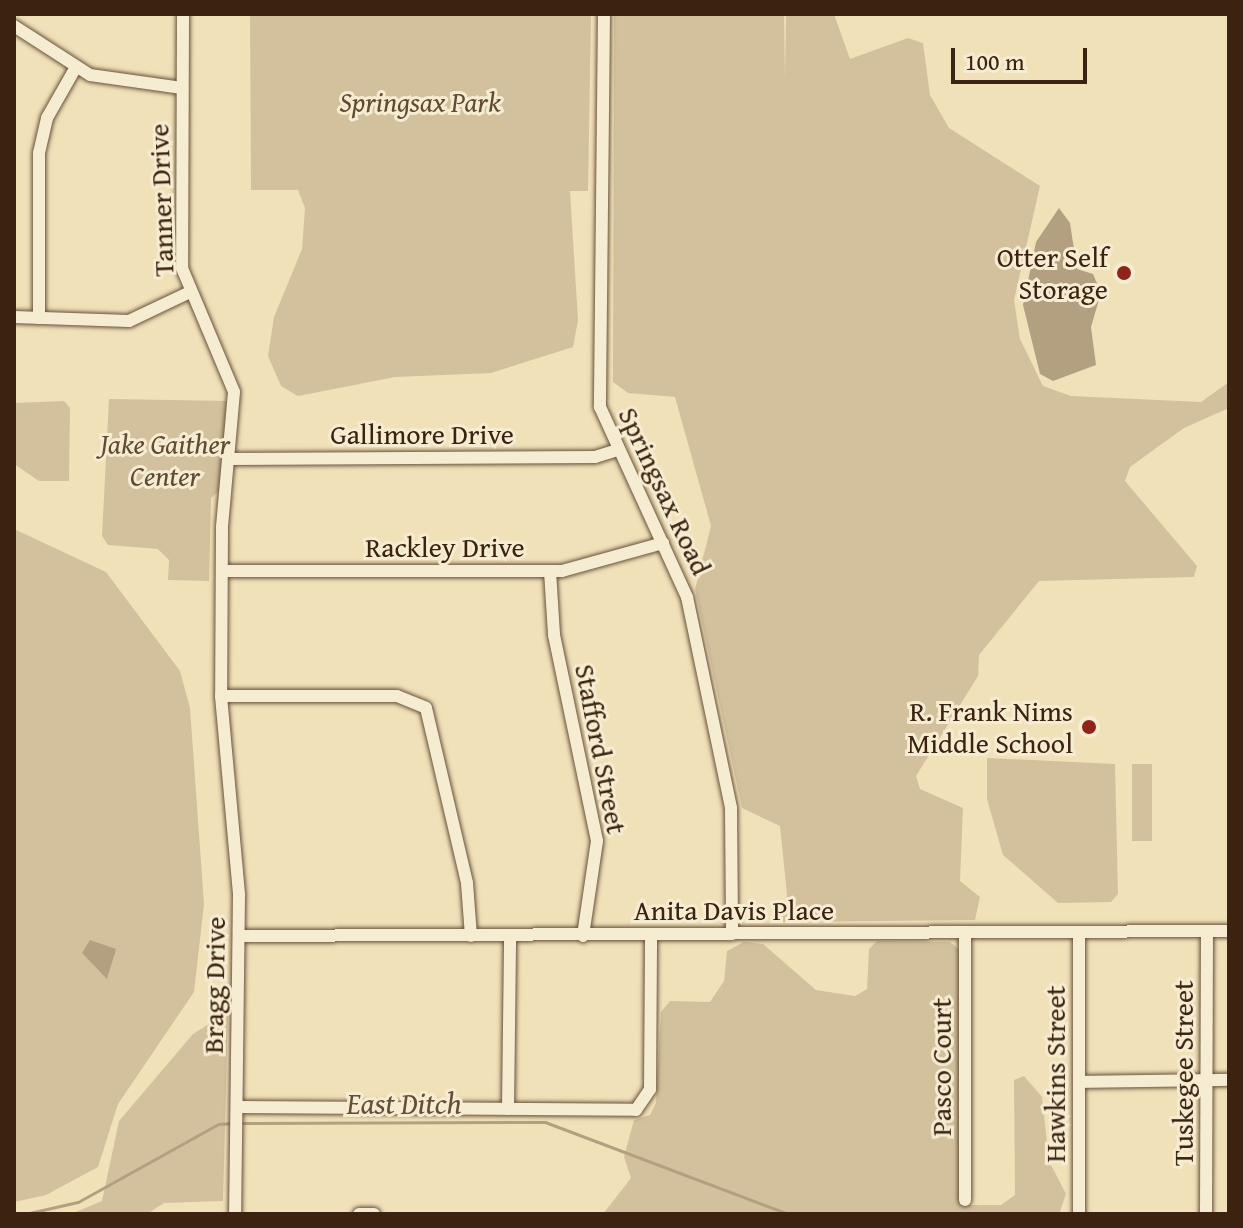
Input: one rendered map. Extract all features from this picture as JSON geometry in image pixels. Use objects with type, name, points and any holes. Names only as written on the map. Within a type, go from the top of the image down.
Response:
[{"type":"street","name":"Tanner Drive","points":[[183,14],[188,293],[234,392],[222,571],[223,758]]},
{"type":"street","name":"Springsax Road","points":[[604,14],[599,377],[602,421],[687,597],[724,766],[732,934]]},
{"type":"street","points":[[14,26],[76,67],[122,85],[182,88]]},
{"type":"street","points":[[39,318],[39,153],[47,118],[76,67]]},
{"type":"street","points":[[14,317],[129,321],[188,293]]},
{"type":"street","name":"Gallimore Drive","points":[[229,459],[595,457],[615,451]]},
{"type":"street","name":"Rackley Drive","points":[[222,571],[550,571],[663,543]]},
{"type":"street","name":"Stafford Street","points":[[550,571],[554,635],[597,841],[583,936]]},
{"type":"street","points":[[221,696],[397,696],[426,708],[467,883],[471,936]]},
{"type":"street","name":"Bragg Drive","points":[[223,758],[239,936],[235,1214]]},
{"type":"street","name":"Anita Davis Place","points":[[239,936],[1229,931]]},
{"type":"street","name":"Tuskegee Street","points":[[1206,1214],[1207,932]]},
{"type":"street","name":"Pasco Court","points":[[965,933],[965,1200]]},
{"type":"street","name":"Hawkins Street","points":[[1079,933],[1079,1214]]},
{"type":"street","points":[[237,1112],[508,1109],[629,1112],[644,1104],[651,935]]},
{"type":"street","points":[[508,1109],[510,936]]},
{"type":"street","points":[[1079,1082],[1229,1080]]},
{"type":"street","points":[[359,1214],[374,1214]]},
{"type":"green space","name":"Springsax Park","points":[[250,14],[591,14],[588,191],[570,191],[578,320],[573,347],[491,373],[395,377],[298,396],[281,386],[268,356],[274,317],[302,249],[305,208],[298,190],[251,190]]},
{"type":"green space","points":[[614,14],[784,14],[785,80],[786,14],[834,14],[850,59],[908,38],[923,43],[930,95],[949,128],[1040,186],[1014,300],[1020,339],[1043,386],[1071,396],[1201,402],[1229,382],[1229,408],[1184,428],[1130,467],[1125,481],[1197,566],[1194,577],[1039,581],[979,655],[978,676],[916,776],[920,789],[963,808],[960,881],[980,897],[975,920],[778,922],[787,895],[780,826],[742,808],[695,589],[711,526],[675,397],[628,393],[613,382]]},
{"type":"green space","name":"Jake Gaither Center","points":[[109,399],[230,401],[221,489],[211,498],[209,581],[168,580],[169,560],[158,549],[108,545],[102,536]]},
{"type":"green space","points":[[64,401],[70,408],[69,481],[39,481],[14,464],[14,403]]},
{"type":"green space","points":[[14,529],[106,572],[180,671],[190,708],[204,904],[194,992],[118,1104],[98,1167],[46,1195],[14,1202]]},
{"type":"green space","points":[[987,758],[1115,764],[1118,894],[1111,902],[1058,903],[1003,855],[987,799]]},
{"type":"green space","points":[[1132,764],[1152,764],[1152,841],[1132,841]]},
{"type":"green space","points":[[877,941],[950,942],[961,951],[962,1205],[1001,1205],[1015,1195],[1014,1080],[1024,1076],[1042,1097],[1049,1161],[1066,1194],[1059,1214],[603,1214],[631,1178],[624,1157],[634,1120],[650,1115],[656,1103],[661,1012],[670,1001],[710,1002],[724,981],[727,951],[744,942],[763,944],[816,990],[855,996],[867,989],[869,949]]},
{"type":"green space","points":[[228,1012],[223,1201],[164,1203],[147,1214],[71,1214],[102,1201],[119,1121],[193,1034]]},
{"type":"shaded area","points":[[1059,208],[1070,223],[1077,269],[1093,274],[1101,293],[1091,327],[1096,365],[1053,381],[1040,374],[1023,305],[1036,242]]},
{"type":"shaded area","points":[[90,940],[116,949],[107,979],[82,953]]},
{"type":"waterway","name":"East Ditch","points":[[241,1123],[545,1122],[788,1214]]},
{"type":"waterway","name":"East Ditch","points":[[25,1214],[78,1202],[218,1124],[234,1123]]},
{"type":"place","name":"Otter Self Storage","points":[[1124,273]]},
{"type":"place","name":"R. Frank Nims Middle School","points":[[1089,727]]}]
